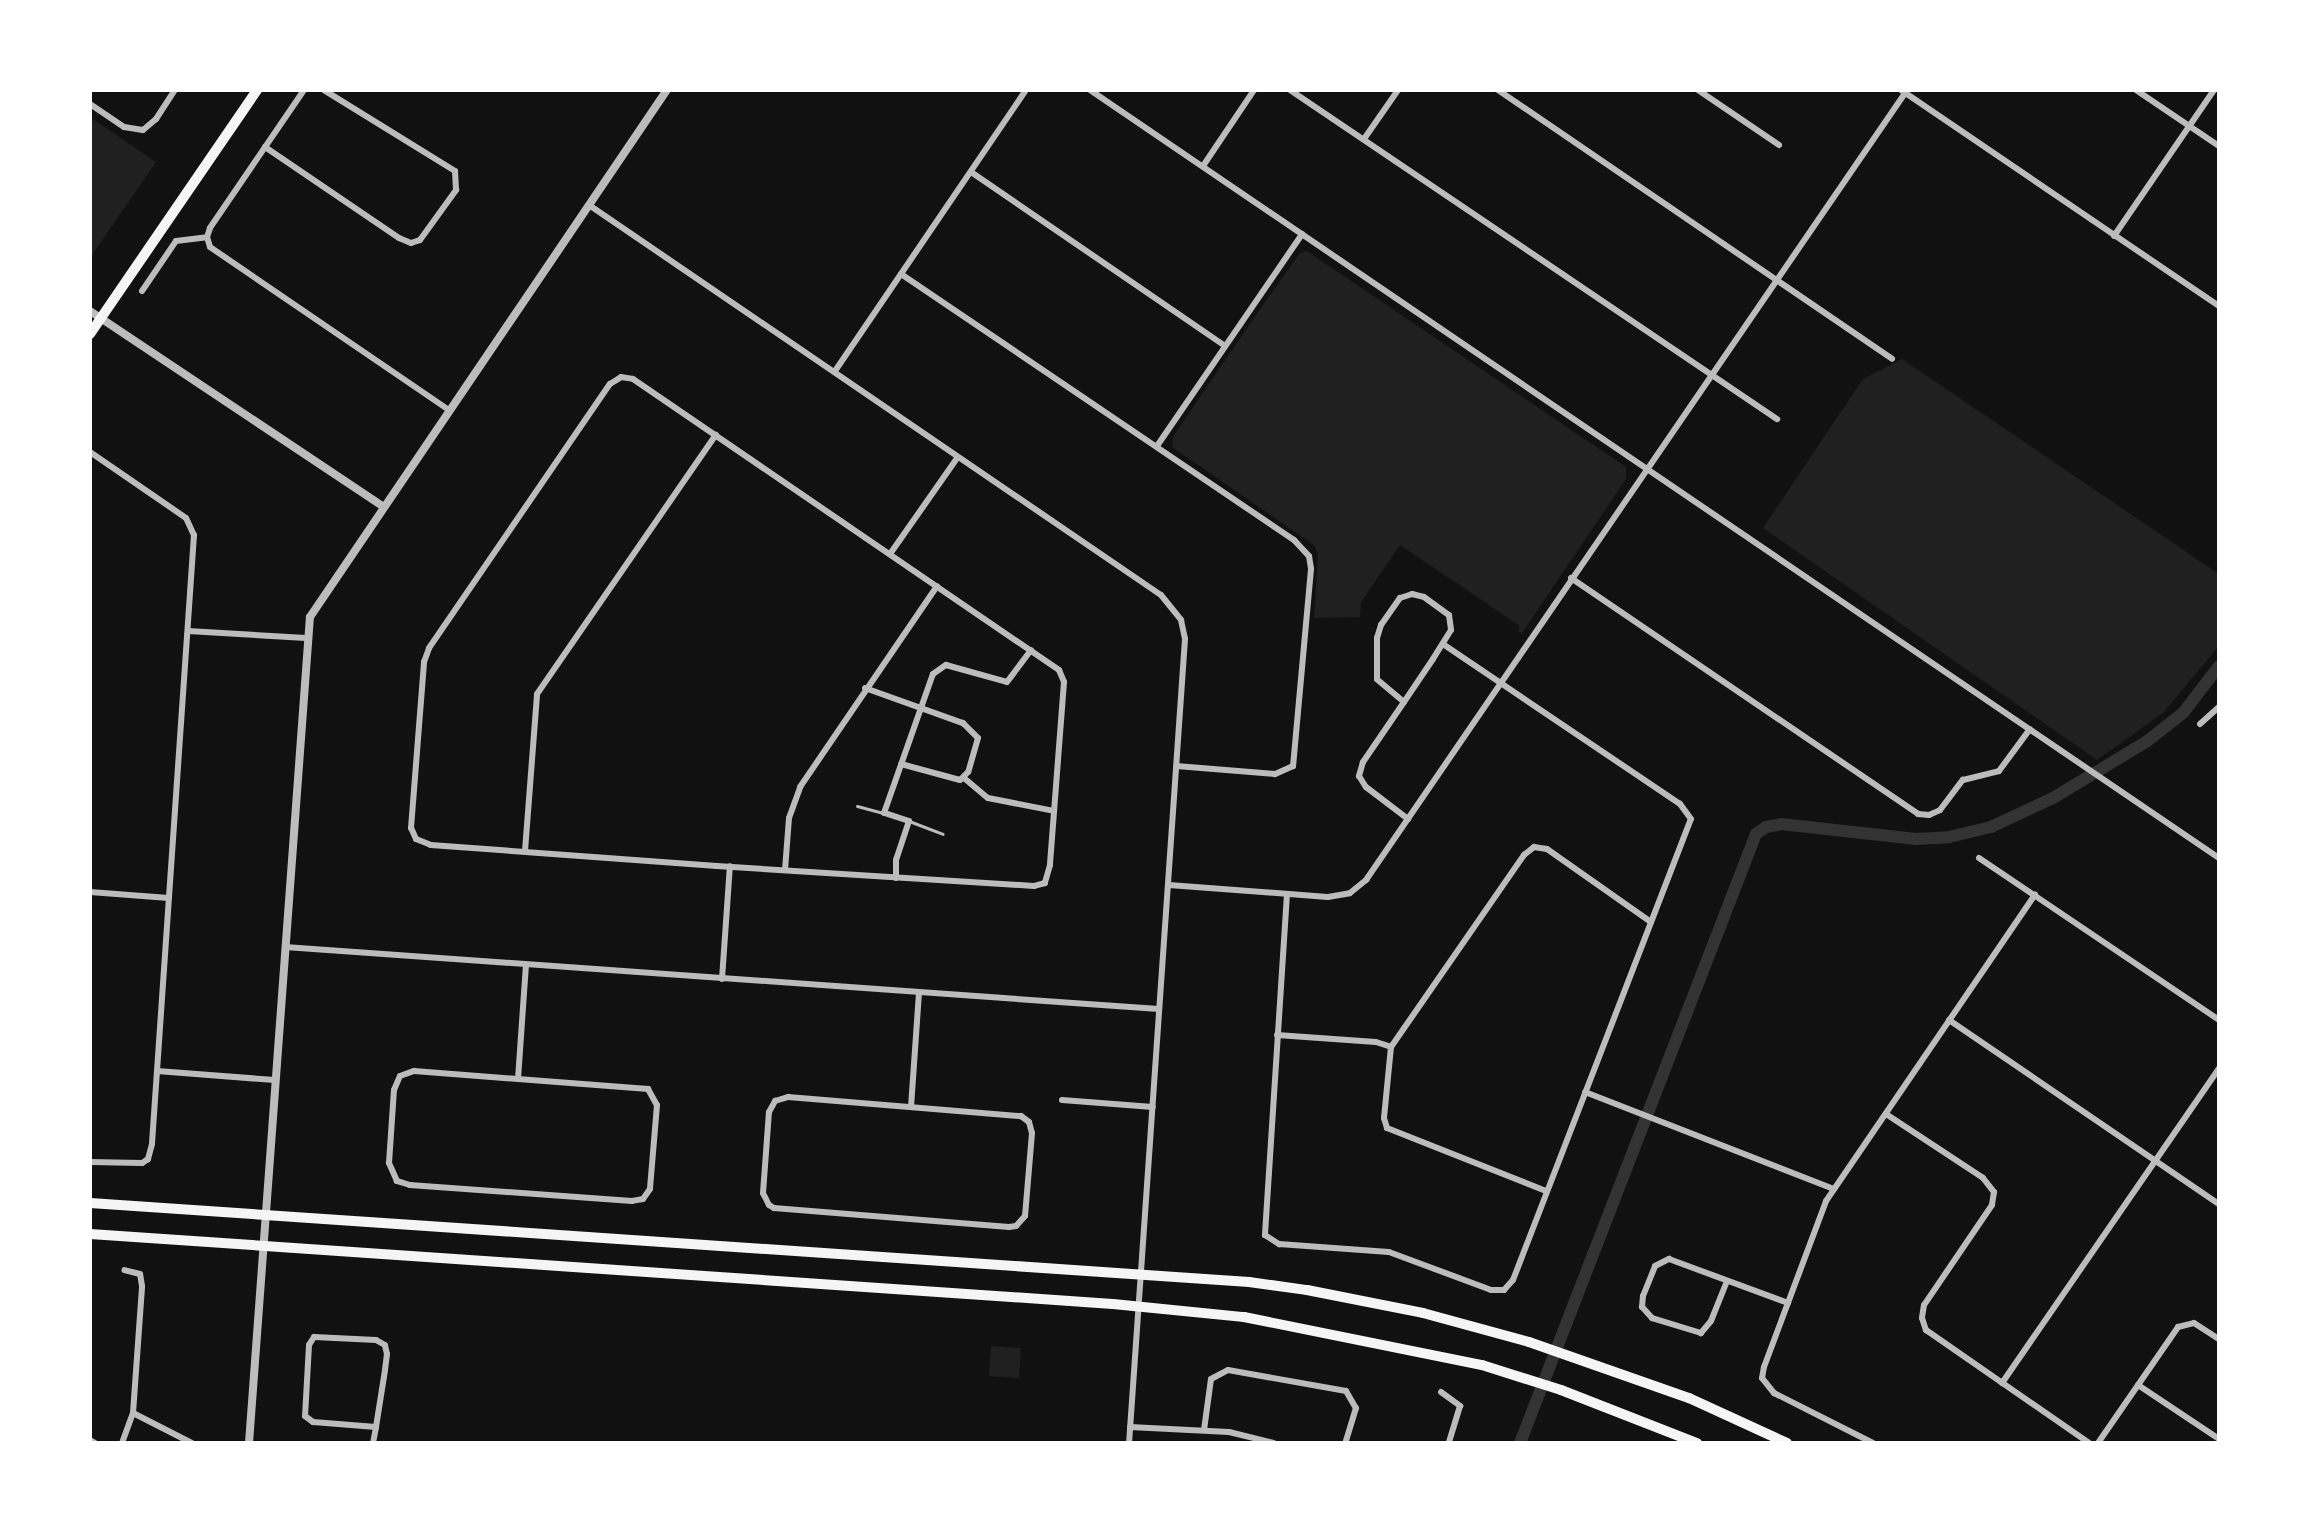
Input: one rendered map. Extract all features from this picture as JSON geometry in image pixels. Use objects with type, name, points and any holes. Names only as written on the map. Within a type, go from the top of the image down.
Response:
[{"type":"main road","points":[[90,334],[257,90]]},
{"type":"main road","points":[[90,1203],[1140,1275],[1307,1290],[1413,1310],[1529,1342],[1689,1398],[1787,1443]]},
{"type":"main road","points":[[90,1234],[1138,1307],[1292,1325],[1440,1355],[1522,1378],[1697,1443]]},
{"type":"street","points":[[90,104],[124,127],[143,130],[156,119],[175,90]]},
{"type":"street","points":[[142,291],[176,241],[207,237],[304,90]]},
{"type":"street","points":[[265,147],[399,238],[411,243],[420,240],[456,190],[455,171],[324,90]]},
{"type":"street","points":[[249,1443],[306,638],[316,607],[382,506],[667,90]]},
{"type":"street","points":[[835,371],[1026,90]]},
{"type":"street","points":[[1090,90],[2219,858]]},
{"type":"street","points":[[1203,166],[1254,90]]},
{"type":"street","points":[[1290,90],[1777,419]]},
{"type":"street","points":[[1364,139],[1398,90]]},
{"type":"street","points":[[1498,90],[1892,359]]},
{"type":"street","points":[[1698,90],[1779,145]]},
{"type":"street","points":[[2136,90],[2219,146]]},
{"type":"street","points":[[2114,236],[2214,90]]},
{"type":"street","points":[[1169,885],[1339,896],[1359,888],[1649,469],[1903,91],[2219,306]]},
{"type":"street","points":[[971,172],[1224,345]]},
{"type":"street","points":[[589,205],[1161,595],[1175,609],[1185,639],[1129,1443]]},
{"type":"street","points":[[1157,446],[1302,234]]},
{"type":"street","points":[[207,237],[211,249],[449,410]]},
{"type":"street","points":[[901,274],[1294,540],[1309,556],[1311,569],[1293,766],[1275,774],[1176,766]]},
{"type":"street","points":[[90,311],[382,506]]},
{"type":"street","points":[[615,379],[633,379],[890,554],[1056,667],[1063,678],[1049,873],[1042,885],[896,878],[431,845],[419,841],[412,832],[424,662],[429,648],[615,379]]},
{"type":"street","points":[[525,851],[537,694],[716,435]]},
{"type":"street","points":[[90,452],[191,522],[194,535],[152,1144],[145,1162],[130,1165],[90,1162]]},
{"type":"street","points":[[890,554],[958,457]]},
{"type":"street","points":[[1571,578],[1911,810],[1926,816],[1942,809],[1963,780],[1999,771],[2030,729]]},
{"type":"street","points":[[785,870],[786,833],[795,798],[865,688],[937,586]]},
{"type":"street","points":[[1404,702],[1377,679],[1377,638],[1381,625],[1400,598],[1412,594],[1445,611],[1452,625],[1443,644],[1404,702],[1363,762],[1359,776],[1366,787],[1408,819]]},
{"type":"street","points":[[188,631],[306,638]]},
{"type":"street","points":[[1287,894],[1264,1228],[1273,1243],[1389,1252],[1491,1290],[1504,1290],[1513,1280],[1690,826],[1688,810],[1443,644]]},
{"type":"street","points":[[896,878],[896,860],[909,821],[884,813],[933,674],[941,666],[1004,682],[1012,679],[1031,650]]},
{"type":"street","points":[[865,688],[963,723],[975,732],[978,745],[964,778]]},
{"type":"street","points":[[2200,724],[2218,710]]},
{"type":"street","points":[[901,764],[947,778],[964,778],[988,798],[1054,811]]},
{"type":"street","points":[[1546,1191],[1387,1128],[1384,1118],[1391,1047],[1524,855],[1534,847],[1547,849],[1651,922]]},
{"type":"street","points":[[1979,858],[2219,1020]]},
{"type":"street","points":[[722,979],[730,866]]},
{"type":"street","points":[[90,892],[169,898]]},
{"type":"street","points":[[1873,1443],[1766,1386],[1762,1378],[1764,1367],[1826,1201],[2035,895]]},
{"type":"street","points":[[285,947],[1159,1009]]},
{"type":"street","points":[[518,1079],[526,966]]},
{"type":"street","points":[[911,1107],[919,993]]},
{"type":"street","points":[[1949,1020],[2219,1204]]},
{"type":"street","points":[[1277,1035],[1376,1042],[1391,1047]]},
{"type":"street","points":[[2002,1383],[2219,1068]]},
{"type":"street","points":[[157,1071],[275,1080]]},
{"type":"street","points":[[414,1071],[518,1079],[640,1087],[653,1093],[657,1105],[651,1184],[647,1195],[638,1200],[616,1200],[410,1185],[392,1177],[389,1163],[394,1090],[400,1076],[414,1071]]},
{"type":"street","points":[[1585,1092],[1834,1189]]},
{"type":"street","points":[[788,1097],[911,1107],[1026,1118],[1032,1133],[1027,1209],[1022,1220],[1009,1227],[781,1210],[765,1200],[769,1112],[775,1101],[788,1097]]},
{"type":"street","points":[[1062,1100],[1153,1107]]},
{"type":"street","points":[[1886,1114],[1992,1186],[1992,1205],[1927,1299],[1922,1318],[1932,1336],[2089,1443]]},
{"type":"street","points":[[1727,1281],[1711,1321],[1701,1333],[1652,1318],[1642,1307],[1652,1270],[1663,1260],[1674,1260],[1788,1303]]},
{"type":"street","points":[[122,1443],[133,1413],[141,1278],[137,1271],[124,1270]]},
{"type":"street","points":[[2098,1443],[2173,1332],[2183,1323],[2194,1323],[2219,1339]]},
{"type":"street","points":[[373,1443],[376,1427],[387,1354],[385,1345],[376,1340],[312,1338],[305,1416],[313,1422],[376,1427]]},
{"type":"street","points":[[1204,1430],[1211,1379],[1228,1370],[1346,1391],[1356,1408],[1345,1443]]},
{"type":"street","points":[[2138,1385],[2219,1439]]},
{"type":"street","points":[[1441,1392],[1460,1406],[1449,1443]]},
{"type":"street","points":[[133,1413],[192,1443]]},
{"type":"street","points":[[1130,1427],[1243,1434],[1274,1443]]},
{"type":"lane","points":[[857,806],[884,813]]},
{"type":"lane","points":[[909,821],[943,834]]},
{"type":"shaded area","points":[[90,117],[156,162],[90,258]]},
{"type":"shaded area","points":[[1307,251],[1626,467],[1626,479],[1522,633],[1518,631],[1520,626],[1400,545],[1361,602],[1360,617],[1314,618],[1318,554],[1314,545],[1172,447],[1173,437],[1236,344],[1299,254]]},
{"type":"shaded area","points":[[1902,359],[2219,574],[2219,646],[2163,713],[2097,760],[1763,528],[1863,379]]},
{"type":"shaded area","points":[[991,1346],[1021,1348],[1019,1378],[989,1376]]},
{"type":"waterway","points":[[1520,1443],[1756,834],[1766,827],[1781,824],[1916,839],[1949,837],[1991,827],[2053,798],[2146,742],[2183,713],[2219,666]]}]
